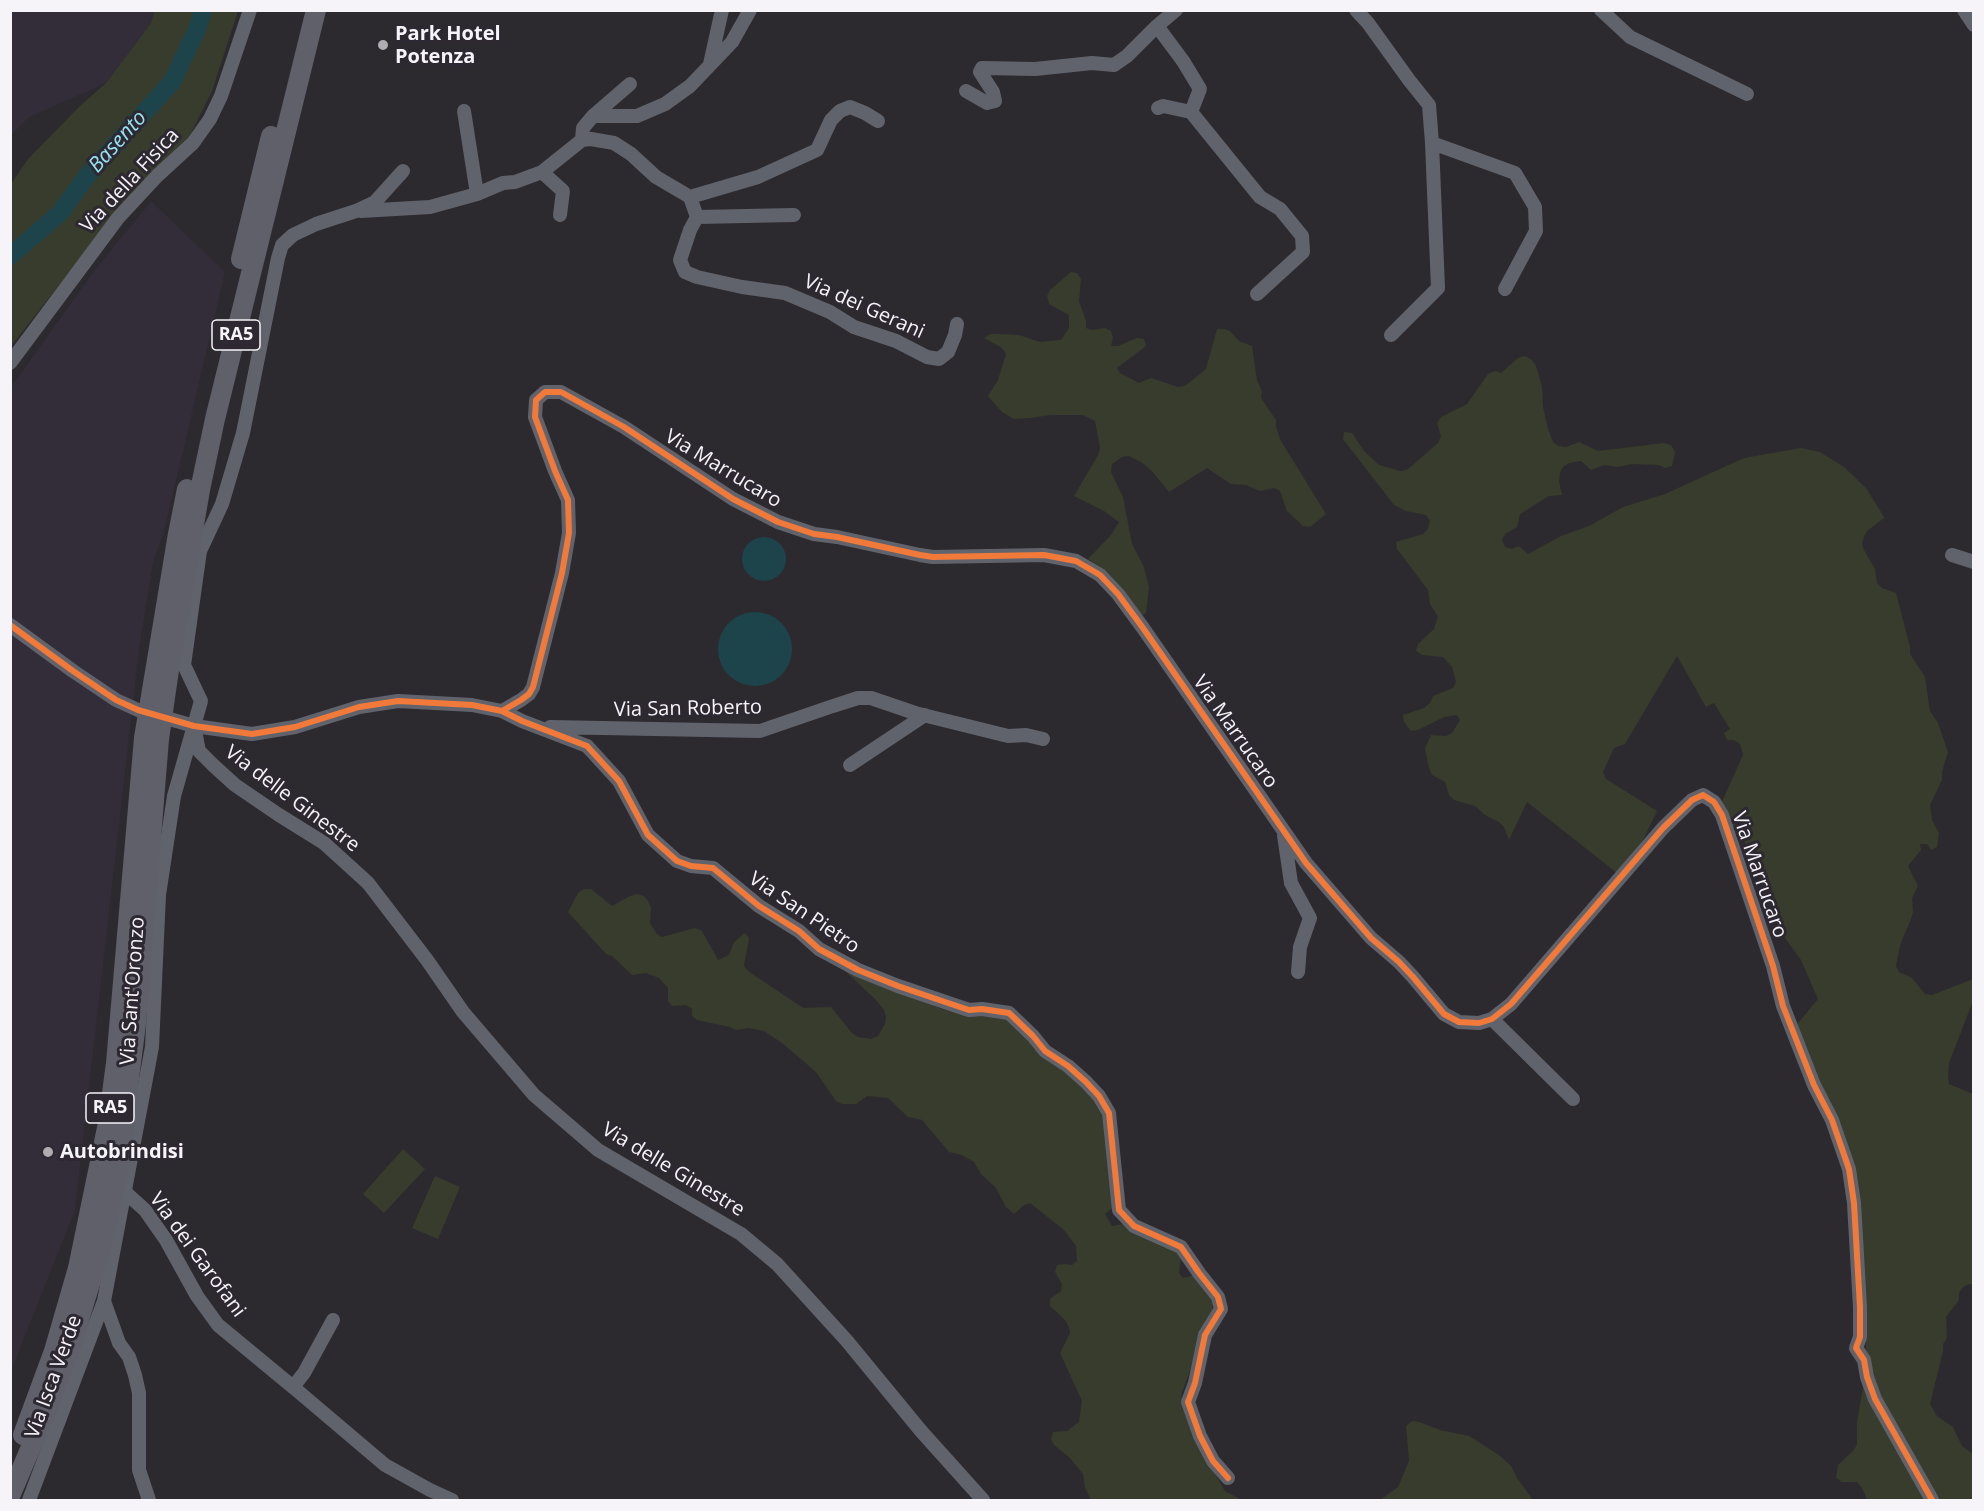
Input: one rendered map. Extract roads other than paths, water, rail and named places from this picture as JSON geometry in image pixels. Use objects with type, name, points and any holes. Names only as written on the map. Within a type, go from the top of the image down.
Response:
[{"type":"highway","name":"RA5","points":[[10,1465],[54,1351],[92,1211],[116,1063],[152,739],[164,662],[178,534],[198,440],[302,10]]},
{"type":"highway","name":"RA5","points":[[164,662],[215,419],[316,10]]},
{"type":"highway","name":"RA5","points":[[10,1496],[49,1405],[71,1346],[99,1254],[121,1161],[136,1024],[152,739]]},
{"type":"street","name":"Via della Fisica","points":[[10,363],[118,218],[157,176],[193,143],[210,118],[221,96],[250,10]]},
{"type":"street","points":[[710,64],[722,10]]},
{"type":"street","points":[[593,116],[637,116],[665,104],[690,86],[732,42],[750,10]]},
{"type":"street","points":[[966,91],[987,103],[995,101],[993,92],[980,72],[982,68],[1035,69],[1092,63],[1114,64],[1127,56],[1176,10]]},
{"type":"street","points":[[1356,10],[1368,22],[1429,105],[1438,288],[1390,335]]},
{"type":"street","points":[[1601,10],[1630,37],[1747,94]]},
{"type":"street","points":[[1964,10],[1974,26]]},
{"type":"street","points":[[1157,26],[1184,61],[1200,88],[1191,112]]},
{"type":"street","points":[[582,140],[583,128],[593,116],[630,84]]},
{"type":"street","points":[[1158,108],[1163,106],[1191,112],[1260,197],[1280,209],[1302,236],[1303,252],[1257,294]]},
{"type":"street","points":[[690,197],[758,177],[817,150],[831,120],[840,111],[850,107],[878,121]]},
{"type":"street","points":[[464,111],[477,194]]},
{"type":"street","points":[[356,211],[430,207],[477,194],[503,183],[515,182],[542,172],[582,140],[591,140],[614,143],[631,154],[656,177],[690,197],[697,217],[794,215]]},
{"type":"street","points":[[1432,143],[1515,173],[1535,207],[1536,231],[1505,289]]},
{"type":"street","points":[[356,211],[375,202],[403,171]]},
{"type":"street","points":[[542,172],[563,191],[560,215]]},
{"type":"street","name":"Via Sant'Oronzo","points":[[104,1301],[152,1047],[159,896],[174,796],[201,701],[184,665],[200,550],[222,504],[243,433],[282,245],[292,235],[316,224],[356,211]]},
{"type":"street","name":"Via dei Gerani","points":[[697,217],[680,260],[685,272],[697,278],[785,293],[830,312],[854,327],[896,341],[927,357],[939,359],[948,352],[957,324]]},
{"type":"street","name":"Via Marrucaro","points":[[502,711],[529,694],[533,687],[562,573],[569,533],[568,500],[535,417],[536,400],[545,392],[561,392],[624,427],[733,499],[778,522],[814,534],[920,555],[933,557],[1044,555],[1076,561],[1094,571],[1118,594],[1306,863],[1371,938],[1399,962],[1444,1014],[1459,1022],[1479,1023],[1492,1020],[1511,1004],[1663,828],[1692,800],[1703,795],[1714,802],[1731,838],[1773,966],[1783,1006],[1814,1085],[1832,1120],[1849,1169],[1855,1214],[1860,1307],[1860,1337],[1857,1348],[1864,1360],[1875,1399],[1932,1500]]},
{"type":"street","points":[[1952,555],[1974,562]]},
{"type":"street","points":[[10,625],[116,700],[138,710],[194,726],[252,734],[295,728],[359,707],[399,701],[472,705],[502,711]]},
{"type":"street","name":"Via San Roberto","points":[[538,727],[760,731],[858,698],[871,698],[925,715],[1008,736],[1026,735],[1043,739]]},
{"type":"street","name":"Via San Pietro","points":[[502,711],[587,746],[620,781],[648,835],[677,861],[691,867],[713,868],[759,906],[799,931],[819,949],[858,970],[969,1010],[982,1009],[1009,1013],[1045,1051],[1068,1066],[1099,1096],[1109,1113],[1119,1210],[1134,1226],[1181,1247],[1218,1297],[1221,1309],[1205,1335],[1195,1383],[1188,1401],[1200,1436],[1213,1461],[1228,1478]]},
{"type":"street","points":[[850,765],[925,715]]},
{"type":"street","name":"Via delle Ginestre","points":[[194,726],[199,751],[213,765],[270,809],[324,843],[368,883],[427,960],[463,1012],[534,1095],[598,1150],[741,1234],[777,1264],[848,1341],[921,1431],[982,1500]]},
{"type":"street","name":"Via Marrucaro","points":[[1283,830],[1291,883],[1310,918],[1300,947],[1298,972]]},
{"type":"street","points":[[1492,1020],[1573,1099]]},
{"type":"street","name":"Via dei Garofani","points":[[125,1192],[145,1210],[197,1296],[218,1325],[385,1465],[453,1500]]},
{"type":"street","points":[[104,1301],[119,1343],[129,1357],[135,1375],[139,1393],[139,1470],[149,1500]]},
{"type":"street","name":"Via Isca Verde","points":[[29,1500],[104,1301]]},
{"type":"street","points":[[293,1387],[304,1373],[333,1320]]},
{"type":"water","points":[[764,537],[779,544],[786,559],[779,574],[764,581],[749,574],[742,559],[749,544]]},
{"type":"water","points":[[755,612],[769,615],[781,623],[789,635],[792,649],[789,663],[781,675],[769,683],[755,686],[741,683],[729,675],[721,663],[718,649],[721,635],[729,623],[741,615]]},
{"type":"waterway","name":"Basento","points":[[10,256],[60,213],[87,176],[172,82],[198,27],[203,10]]},
{"type":"place","name":"Park Hotel Potenza","points":[[383,45]]},
{"type":"place","name":"Autobrindisi","points":[[48,1152]]}]
